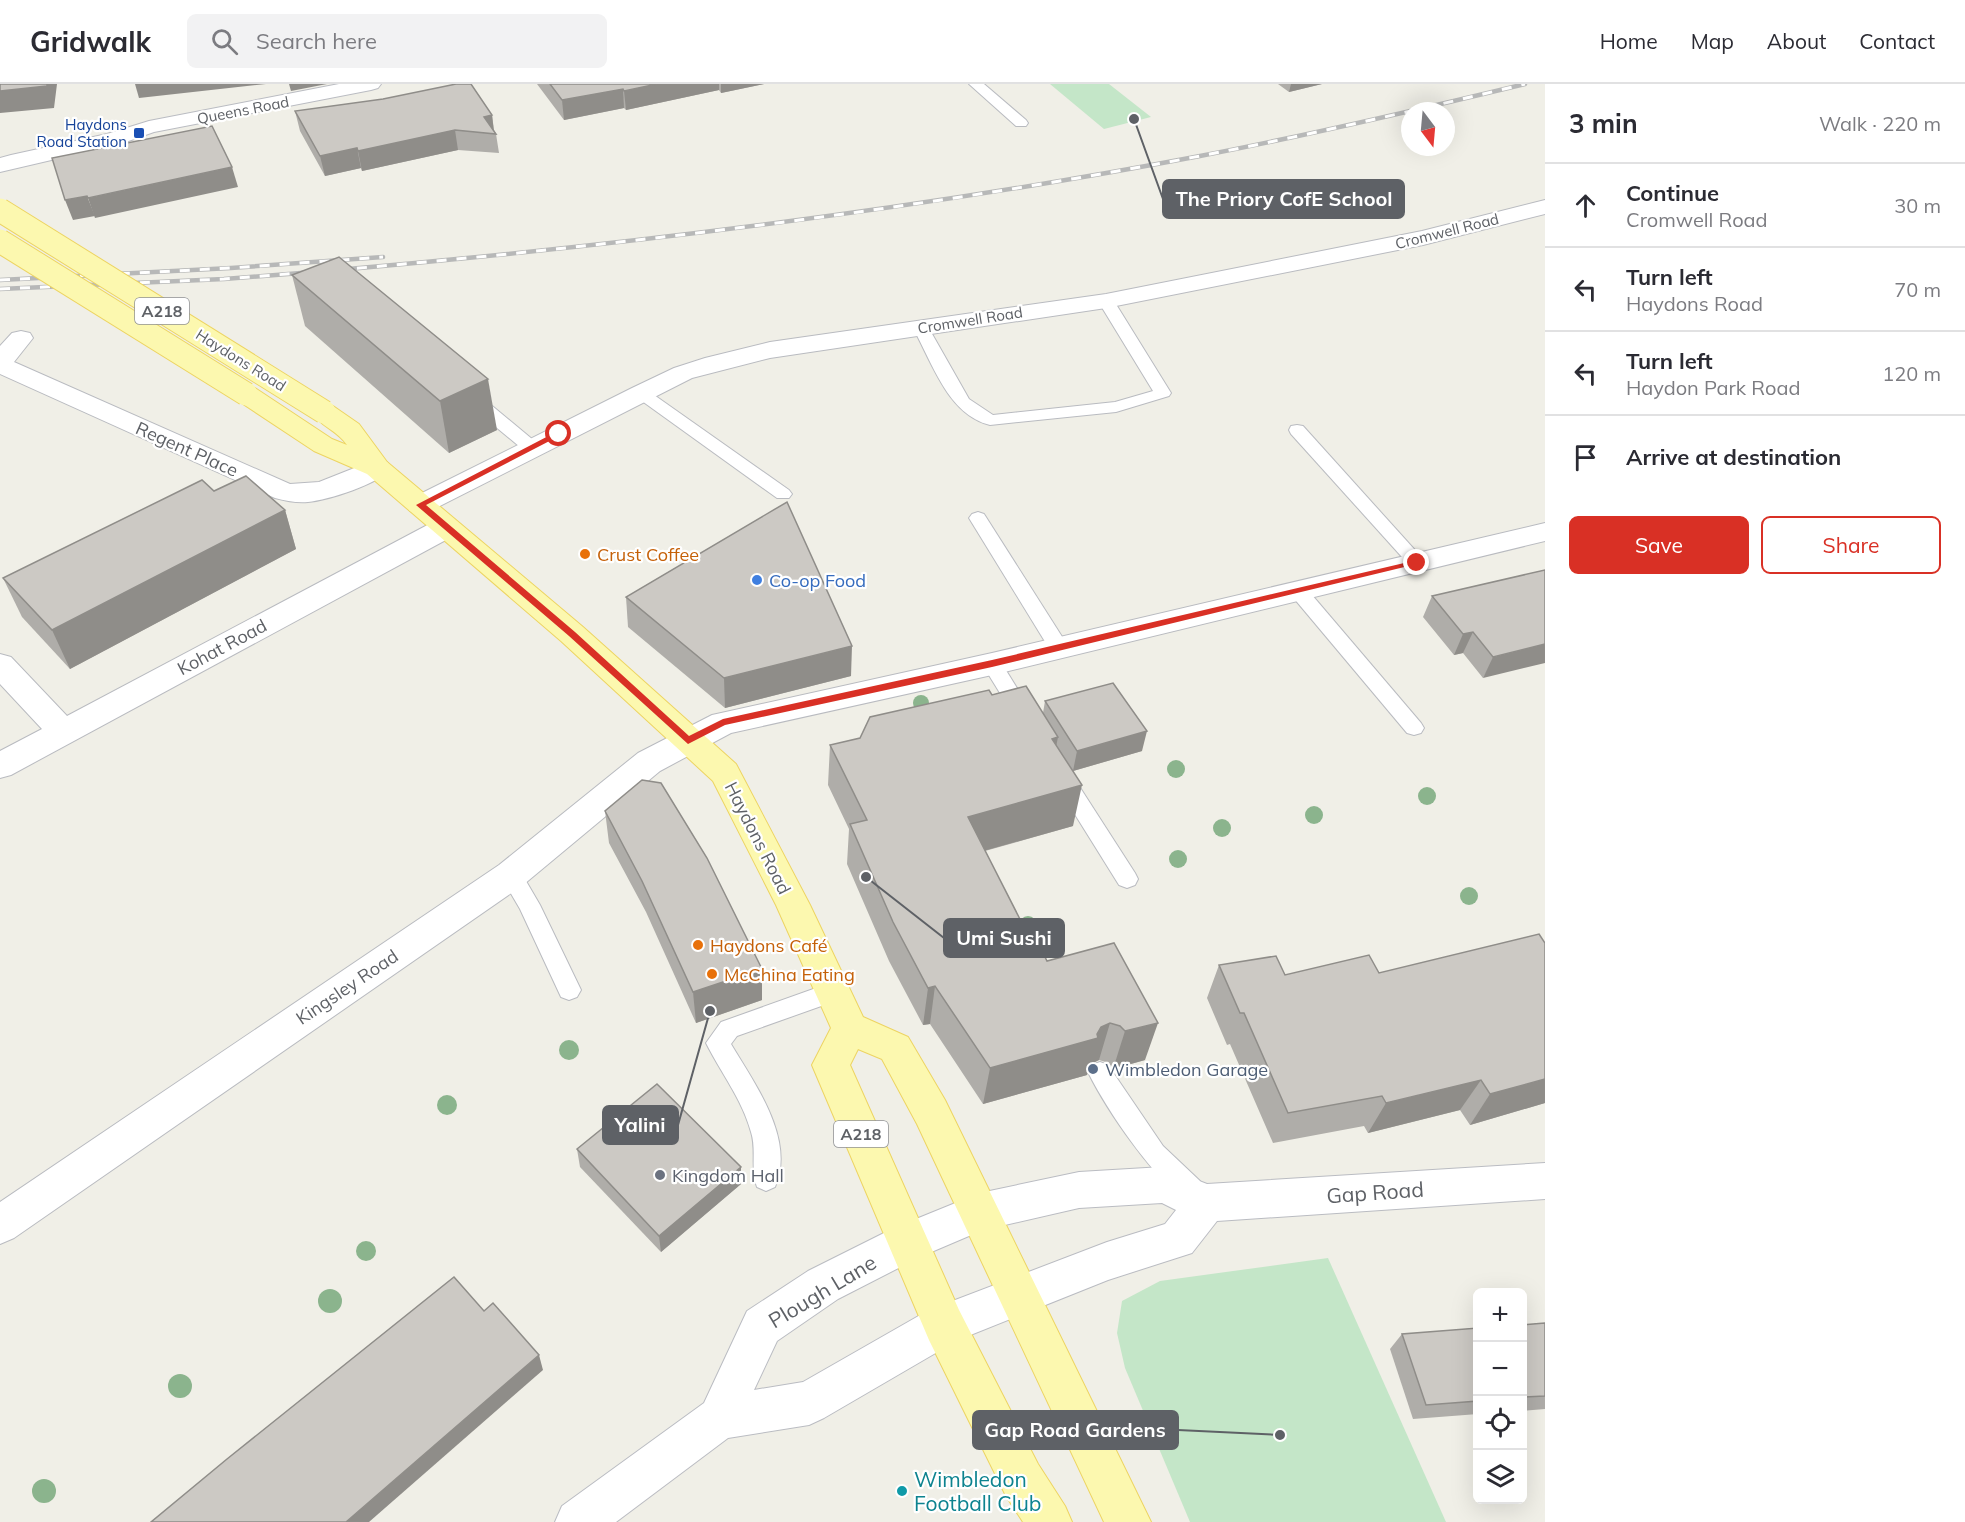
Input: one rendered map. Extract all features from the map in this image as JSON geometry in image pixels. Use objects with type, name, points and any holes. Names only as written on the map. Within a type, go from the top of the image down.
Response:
[{"type":"main road","name":"Haydons Road","points":[[0,210],[324,411],[350,430],[377,468],[572,634],[725,773],[850,1028]]},
{"type":"main road","name":"Haydons Road","points":[[0,241],[246,394],[293,427],[323,445],[377,468]]},
{"type":"main road","points":[[850,1028],[895,1048],[932,1112],[1128,1522]]},
{"type":"main road","name":"A218","points":[[850,1028],[831,1065],[908,1242]]},
{"type":"main road","points":[[908,1242],[944,1325],[1022,1480],[1049,1522]]},
{"type":"street","name":"Queens Road","points":[[0,165],[37,154],[128,136],[149,127],[372,84]]},
{"type":"street","name":"Queens Road","points":[[0,148],[57,136],[130,126],[149,127]]},
{"type":"street","name":"Cromwell Road","points":[[420,505],[683,373],[725,361],[771,350],[1106,301],[1423,238],[1545,207]]},
{"type":"street","name":"Regent Place","points":[[21,338],[0,364],[285,492],[302,495],[316,493],[377,468]]},
{"type":"street","name":"Kohat Road","points":[[0,766],[445,528]]},
{"type":"street","name":"Kingsley Road","points":[[0,1225],[511,875],[649,762],[723,723],[992,664],[1545,532]]},
{"type":"street","points":[[0,664],[62,731]]},
{"type":"street","name":"Gap Road","points":[[980,1212],[1079,1190],[1163,1185],[1206,1203],[1545,1181]]},
{"type":"street","points":[[1021,1296],[1107,1261],[1178,1239],[1206,1203]]},
{"type":"street","name":"Plough Lane","points":[[718,1418],[762,1326],[823,1286],[908,1242],[980,1212]]},
{"type":"street","name":"Plough Lane","points":[[578,1522],[718,1418],[809,1403],[944,1325],[1021,1296]]},
{"type":"lane","points":[[976,84],[1021,123]]},
{"type":"lane","points":[[921,328],[962,402],[990,420],[1116,407],[1162,393],[1106,301]]},
{"type":"lane","points":[[458,387],[532,447]]},
{"type":"lane","points":[[641,393],[783,494]]},
{"type":"lane","points":[[1297,430],[1417,563]]},
{"type":"lane","points":[[978,518],[1059,648]]},
{"type":"lane","points":[[1299,592],[1414,728]]},
{"type":"lane","points":[[992,664],[1031,727]]},
{"type":"lane","points":[[1050,757],[1127,879]]},
{"type":"lane","points":[[511,875],[529,905],[569,990]]},
{"type":"lane","points":[[766,1179],[767,1146],[759,1120],[718,1043],[729,1029],[834,992]]},
{"type":"lane","points":[[1100,1072],[1154,1154],[1206,1203]]},
{"type":"green space","points":[[1050,84],[1109,84],[1151,117],[1104,129]]},
{"type":"green space","points":[[1328,1258],[1446,1522],[1190,1522],[1125,1368],[1117,1333],[1122,1301],[1160,1281]]},
{"type":"building","points":[[0,84],[47,84],[47,86],[0,91]]},
{"type":"building","points":[[456,84],[471,84],[492,115],[484,117],[496,134],[455,130],[358,151],[357,148],[320,156],[295,111],[383,99]]},
{"type":"building","points":[[550,84],[657,84],[562,100]]},
{"type":"building","points":[[212,126],[232,167],[88,198],[87,196],[65,200],[52,158]]},
{"type":"building","points":[[339,257],[488,379],[440,401],[292,275]]},
{"type":"building","points":[[246,476],[285,510],[52,630],[3,578],[202,480],[214,491]]},
{"type":"building","name":"Co-op Food","points":[[787,502],[852,646],[724,678],[626,597]]},
{"type":"building","points":[[1545,570],[1545,644],[1493,657],[1473,632],[1463,634],[1432,596]]},
{"type":"building","points":[[1113,683],[1147,731],[1077,751],[1045,701]]},
{"type":"building","points":[[1026,686],[1058,737],[1052,739],[1082,785],[968,817],[1025,929],[1031,928],[1047,961],[1114,943],[1158,1023],[1125,1031],[1120,1026],[1110,1023],[1101,1027],[1097,1034],[1098,1038],[990,1068],[935,986],[928,988],[893,922],[850,824],[867,820],[830,745],[860,738],[870,717],[989,690],[992,695]]},
{"type":"building","points":[[642,780],[661,783],[707,858],[762,969],[693,992],[642,881],[605,811]]},
{"type":"building","points":[[1539,934],[1545,943],[1545,1079],[1490,1094],[1481,1080],[1386,1103],[1382,1096],[1288,1113],[1244,1013],[1240,1013],[1219,965],[1276,956],[1285,975],[1369,955],[1379,973]]},
{"type":"building","name":"Kingdom Hall","points":[[657,1084],[741,1167],[659,1236],[577,1149]]},
{"type":"building","points":[[454,1277],[484,1311],[493,1303],[539,1355],[346,1522],[151,1522],[227,1459]]},
{"type":"building","points":[[1545,1323],[1545,1396],[1527,1397],[1527,1325]]},
{"type":"building","points":[[1473,1328],[1473,1401],[1426,1405],[1402,1334]]},
{"type":"railway","points":[[337,270],[662,237],[986,193],[1241,148],[1525,84]]},
{"type":"railway","points":[[0,280],[231,268],[383,257]]},
{"type":"railway","points":[[0,289],[224,279],[313,272]]},
{"type":"place","name":"The Priory CofE School","points":[[1134,119]]},
{"type":"place","name":"Haydons Road Station","points":[[139,133]]},
{"type":"place","name":"Crust Coffee","points":[[585,554]]},
{"type":"place","name":"Co-op Food","points":[[757,580]]},
{"type":"place","name":"Umi Sushi","points":[[866,877]]},
{"type":"place","name":"Haydons Café","points":[[698,945]]},
{"type":"place","name":"McChina Eating","points":[[712,974]]},
{"type":"place","name":"Yalini","points":[[710,1011]]},
{"type":"place","name":"Wimbledon Garage","points":[[1093,1069]]},
{"type":"place","name":"Kingdom Hall","points":[[660,1175]]},
{"type":"place","name":"Gap Road Gardens","points":[[1280,1435]]},
{"type":"place","name":"Wimbledon Football Club","points":[[902,1491]]},
{"type":"route","points":[[559,434],[420,505],[572,634],[688,740],[723,723],[992,664],[1417,563]]}]
